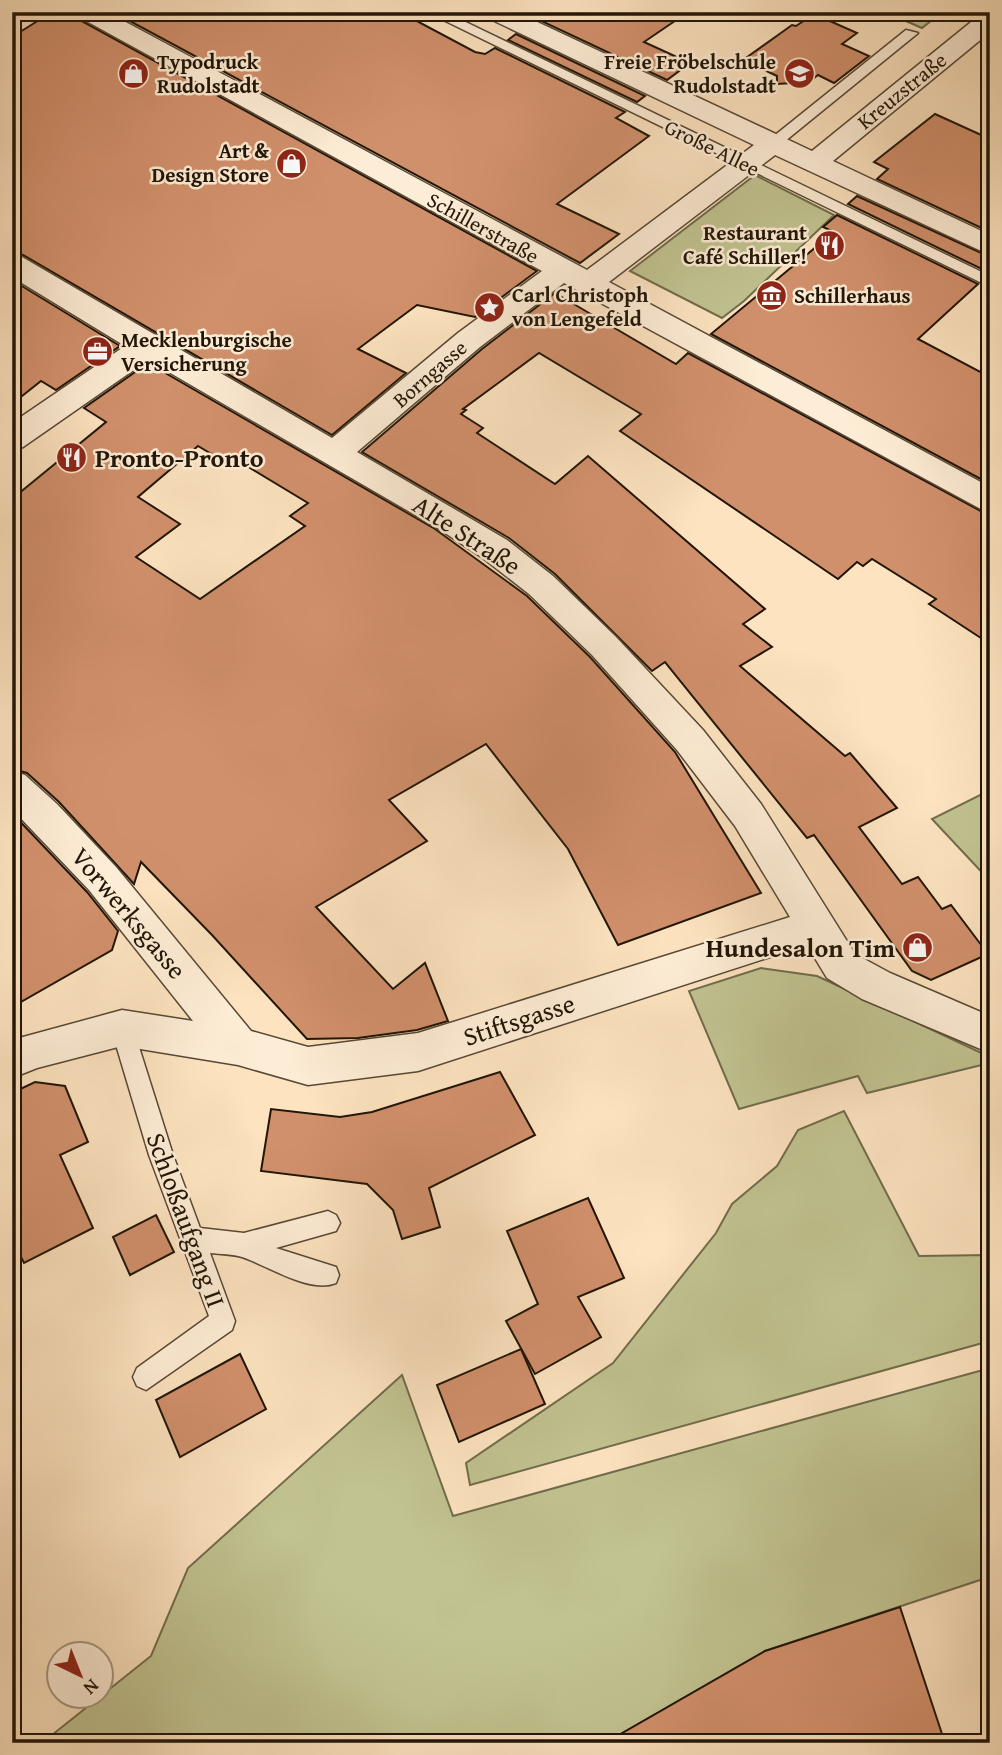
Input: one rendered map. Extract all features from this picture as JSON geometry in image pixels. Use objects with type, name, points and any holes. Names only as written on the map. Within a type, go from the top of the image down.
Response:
[{"type":"street","name":"Schillerstraße","points":[[88,12],[990,502]]},
{"type":"street","name":"Große Allee","points":[[495,12],[990,246]]},
{"type":"street","name":"Kreuzstraße","points":[[815,162],[990,19]]},
{"type":"street","points":[[588,284],[774,143]]},
{"type":"street","name":"Alte Straße","points":[[12,264],[495,549],[541,585],[604,646],[690,740],[739,805],[814,926]]},
{"type":"street","name":"Borngasse","points":[[334,454],[468,340],[561,271]]},
{"type":"street","points":[[12,439],[147,346]]},
{"type":"street","name":"Vorwerksgasse","points":[[12,786],[39,809],[98,873],[238,1046]]},
{"type":"street","points":[[814,926],[841,966],[876,986],[990,1035]]},
{"type":"street","name":"Stiftsgasse","points":[[12,1059],[34,1050],[122,1028],[238,1046],[308,1066],[418,1052],[814,926]]},
{"type":"lane","name":"Große Allee","points":[[434,12],[990,282]]},
{"type":"lane","points":[[774,143],[798,121],[911,33]]},
{"type":"lane","name":"Schloßaufgang II","points":[[122,1028],[160,1155],[223,1321],[146,1377]]},
{"type":"lane","points":[[244,1245],[328,1223]]},
{"type":"lane","points":[[192,1239],[244,1245],[277,1262],[327,1275]]},
{"type":"green space","points":[[885,12],[942,12],[922,28]]},
{"type":"green space","points":[[755,175],[834,215],[744,301],[722,318],[630,271]]},
{"type":"green space","points":[[990,790],[990,881],[932,819]]},
{"type":"green space","points":[[761,968],[817,976],[990,1057],[990,1063],[867,1093],[858,1076],[739,1109],[689,991]]},
{"type":"green space","points":[[844,1111],[919,1256],[990,1255],[990,1341],[470,1485],[466,1463],[613,1363],[716,1233],[732,1204],[777,1166],[798,1130]]},
{"type":"green space","points":[[990,1368],[990,1573],[980,1580],[765,1651],[605,1743],[42,1743],[83,1710],[116,1710],[116,1684],[151,1656],[188,1568],[402,1375],[453,1516]]},
{"type":"building","points":[[52,12],[74,12],[78,19],[537,271],[475,317],[417,305],[358,349],[406,373],[332,435],[23,255],[12,252],[12,37]]},
{"type":"building","points":[[113,12],[400,12],[475,52],[485,54],[495,48],[625,112],[616,118],[649,136],[557,204],[619,234],[580,263]]},
{"type":"building","points":[[552,12],[688,12],[644,42],[690,63],[667,80],[539,20]]},
{"type":"building","points":[[814,14],[857,33],[842,44],[869,56],[834,83],[818,75],[802,87],[793,83],[777,84],[777,76],[743,60],[792,25],[796,26]]},
{"type":"building","points":[[516,34],[645,96],[637,102],[508,40]]},
{"type":"building","points":[[935,114],[990,139],[990,232],[877,179],[888,169],[874,162]]},
{"type":"building","points":[[857,196],[990,257],[990,273],[848,204]]},
{"type":"building","points":[[837,215],[978,284],[918,339],[990,377],[990,484],[711,334],[834,232],[823,227]]},
{"type":"building","points":[[12,280],[120,346],[56,390],[41,381],[12,404]]},
{"type":"building","points":[[555,293],[676,364],[688,353],[990,516],[990,644],[929,604],[936,599],[872,559],[863,566],[857,562],[838,579],[620,431],[641,414],[539,353],[463,409],[466,410],[461,414],[483,428],[477,433],[555,484],[588,456],[765,609],[743,624],[772,647],[740,666],[845,756],[850,753],[897,808],[859,827],[902,884],[918,877],[942,909],[951,905],[988,954],[931,980],[912,971],[814,835],[807,838],[665,662],[652,671],[555,574],[509,538],[362,452],[482,349]]},
{"type":"building","points":[[148,363],[435,529],[527,596],[590,657],[675,752],[761,893],[618,945],[568,849],[486,744],[389,800],[427,841],[316,907],[393,989],[425,963],[448,1021],[417,1030],[358,1038],[307,1039],[141,862],[134,884],[59,802],[27,773],[12,769],[12,499],[106,422],[84,408]],"holes":[[[198,446],[230,465],[237,460],[308,503],[290,516],[305,526],[200,599],[136,557],[180,524],[138,497]]]},
{"type":"building","points":[[12,813],[87,892],[118,931],[112,950],[12,1007]]},
{"type":"building","points":[[500,1072],[535,1135],[429,1188],[440,1227],[402,1239],[393,1210],[367,1184],[261,1171],[271,1109],[340,1117],[372,1112]]},
{"type":"building","points":[[35,1082],[65,1086],[88,1142],[60,1155],[93,1228],[24,1263],[12,1239],[12,1093]]},
{"type":"building","points":[[588,1198],[624,1278],[578,1297],[601,1337],[535,1374],[506,1321],[538,1304],[507,1231]]},
{"type":"building","points":[[156,1215],[174,1252],[130,1275],[113,1237]]},
{"type":"building","points":[[521,1349],[545,1404],[459,1442],[437,1385]]},
{"type":"building","points":[[240,1354],[266,1409],[180,1457],[156,1400]]},
{"type":"building","points":[[900,1607],[945,1743],[605,1743],[765,1651]]},
{"type":"place","name":"Typodruck Rudolstadt","points":[[134,74]]},
{"type":"place","name":"Freie Fröbelschule Rudolstadt","points":[[799,74]]},
{"type":"place","name":"Art & Design Store","points":[[292,163]]},
{"type":"place","name":"Restaurant Café Schiller!","points":[[830,245]]},
{"type":"place","name":"Schillerhaus","points":[[771,296]]},
{"type":"place","name":"Carl Christoph von Lengefeld","points":[[489,307]]},
{"type":"place","name":"Mecklenburgische Versicherung","points":[[98,352]]},
{"type":"place","name":"Pronto-Pronto","points":[[72,458]]},
{"type":"place","name":"Hundesalon Tim","points":[[918,948]]}]
